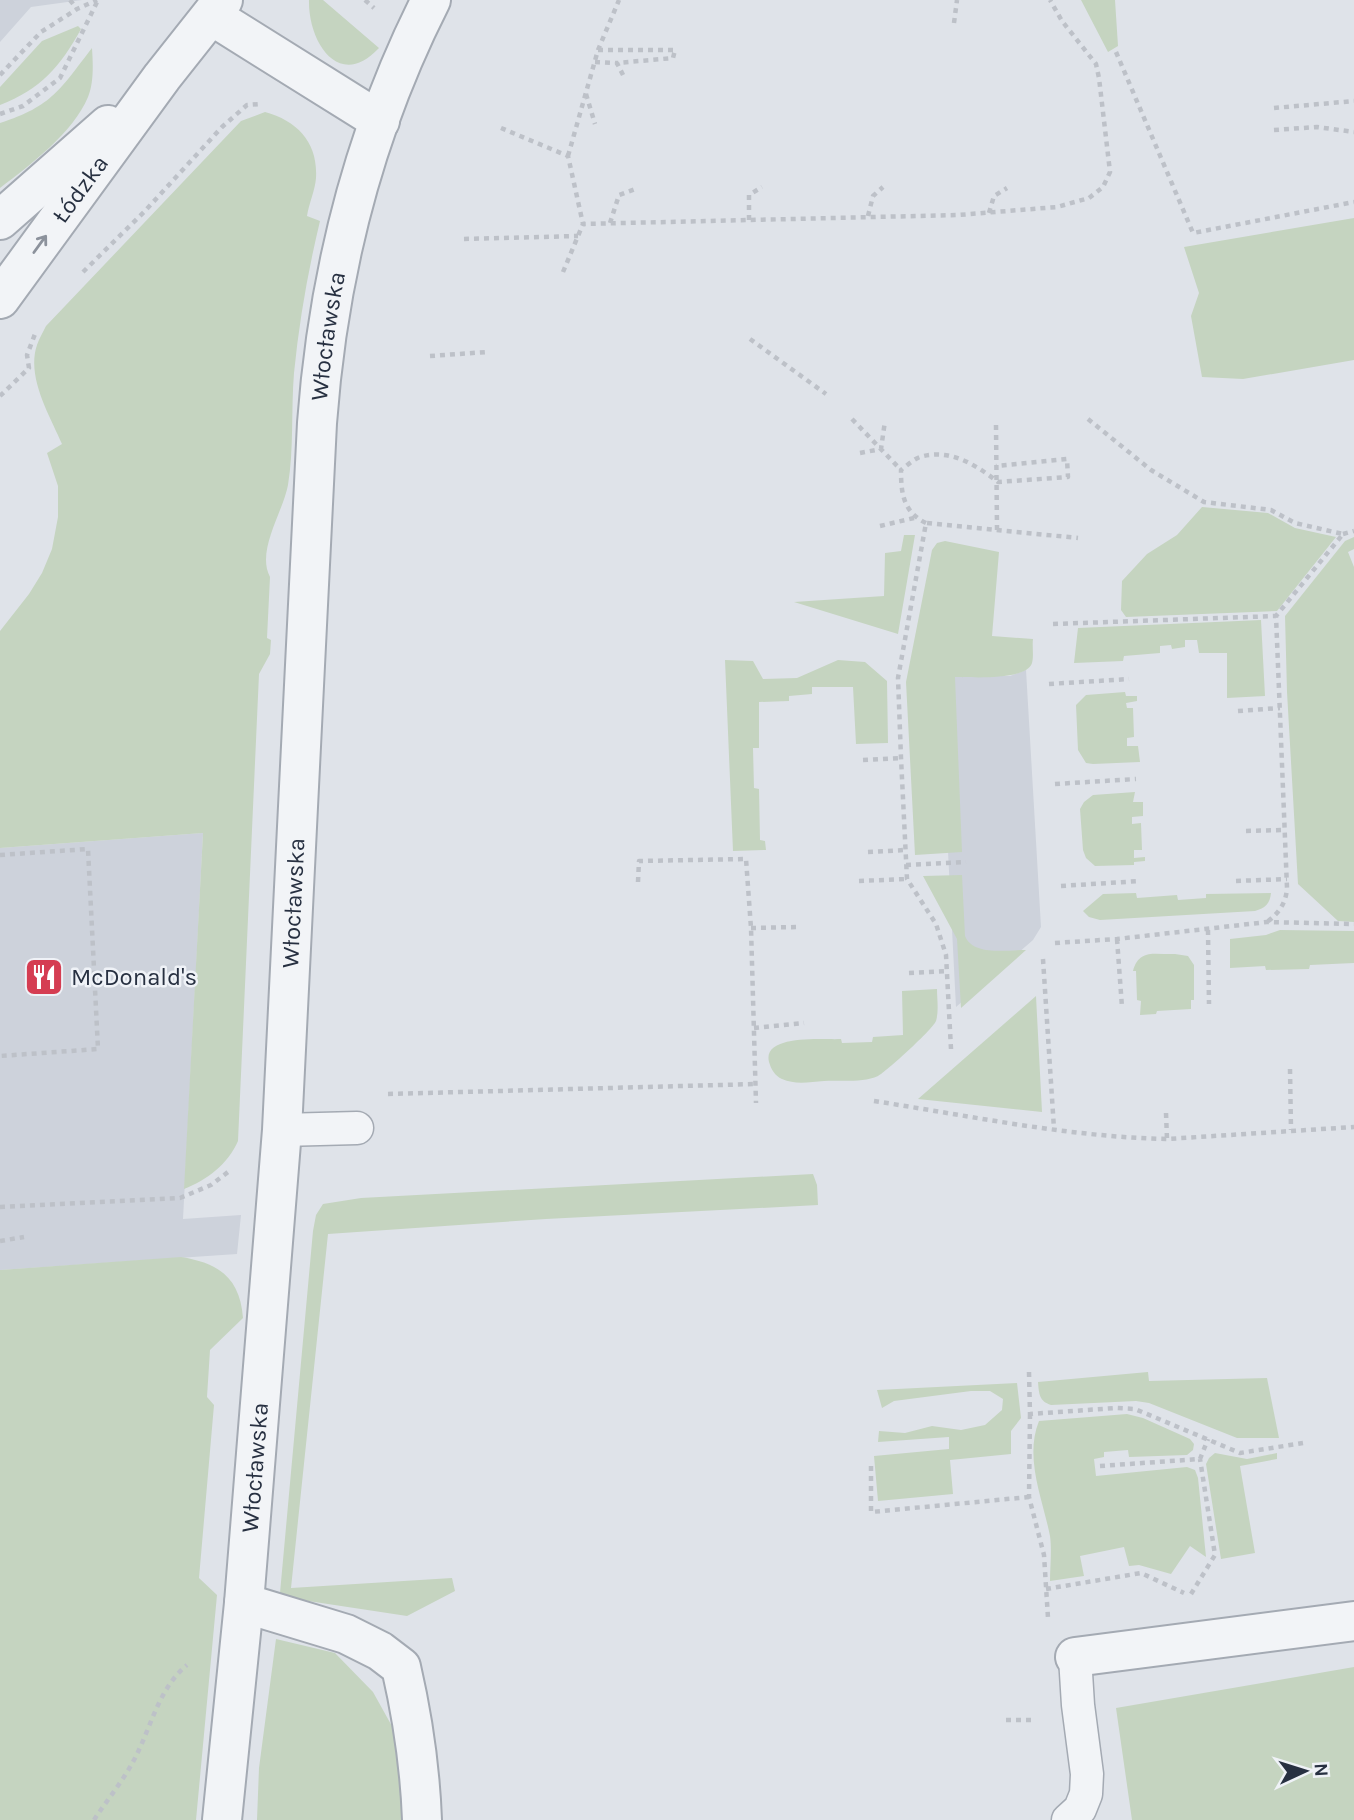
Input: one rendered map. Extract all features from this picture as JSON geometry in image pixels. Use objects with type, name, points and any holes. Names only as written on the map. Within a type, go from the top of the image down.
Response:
[{"type":"street","name":"Włocławska","points":[[222,1820],[244,1603],[281,1141],[320,384],[334,280],[351,207],[400,67],[431,0]]},
{"type":"street","points":[[217,8],[380,121]]},
{"type":"street","name":"Łódzka","points":[[0,299],[162,78],[217,8]]},
{"type":"street","name":"Łódzka","points":[[0,220],[162,78]]},
{"type":"street","points":[[244,1603],[346,1634],[380,1651],[401,1667],[413,1718],[420,1770],[422,1820]]},
{"type":"street","points":[[1075,1657],[1354,1620]]},
{"type":"lane","points":[[281,1141],[357,1128]]},
{"type":"lane","points":[[1068,1820],[1080,1809],[1086,1794],[1087,1774],[1077,1705],[1075,1657]]},
{"type":"path","points":[[70,0],[77,9]]},
{"type":"path","points":[[0,75],[41,32],[77,9],[98,0]]},
{"type":"path","points":[[0,114],[23,106],[60,78],[98,0]]},
{"type":"path","points":[[564,272],[583,224],[568,156],[598,50],[619,0]]},
{"type":"path","points":[[954,23],[957,0]]},
{"type":"path","points":[[583,224],[989,213],[1057,207],[1089,198],[1103,187],[1110,176],[1099,78],[1096,64],[1062,21],[1050,0]]},
{"type":"path","points":[[595,62],[617,63],[673,58],[675,50],[598,50]]},
{"type":"path","points":[[1116,52],[1193,233],[1354,202]]},
{"type":"path","points":[[617,63],[624,77]]},
{"type":"path","points":[[586,94],[594,124]]},
{"type":"path","points":[[1274,108],[1354,101]]},
{"type":"path","points":[[79,277],[144,212],[222,127],[247,105],[273,102]]},
{"type":"path","points":[[1274,130],[1317,127],[1354,132]]},
{"type":"path","points":[[501,128],[568,156]]},
{"type":"path","points":[[749,220],[749,195],[762,187]]},
{"type":"path","points":[[868,217],[873,196],[883,187]]},
{"type":"path","points":[[610,223],[619,195],[638,188]]},
{"type":"path","points":[[989,213],[994,195],[1007,188]]},
{"type":"path","points":[[464,239],[578,236]]},
{"type":"path","points":[[0,396],[29,368],[27,355],[37,328]]},
{"type":"path","points":[[750,339],[826,394]]},
{"type":"path","points":[[430,356],[487,352]]},
{"type":"path","points":[[852,418],[901,470],[901,496],[914,518]]},
{"type":"path","points":[[1088,419],[1151,470],[1204,502],[1270,510],[1295,523],[1343,534],[1354,531]]},
{"type":"path","points":[[881,449],[885,421]]},
{"type":"path","points":[[996,425],[996,466],[999,482],[997,530]]},
{"type":"path","points":[[860,453],[881,449]]},
{"type":"path","points":[[901,470],[919,457],[947,456],[972,462],[999,482],[1068,477],[1067,458],[996,466]]},
{"type":"path","points":[[880,526],[914,518],[926,523],[1078,538]]},
{"type":"path","points":[[926,523],[898,678],[905,850],[907,878],[936,924],[946,955],[951,1049]]},
{"type":"path","points":[[1267,922],[1282,907],[1286,897],[1287,879],[1276,616],[1343,534]]},
{"type":"path","points":[[1053,624],[1276,616]]},
{"type":"path","points":[[1049,684],[1129,679]]},
{"type":"path","points":[[1238,711],[1280,708]]},
{"type":"path","points":[[863,760],[901,758]]},
{"type":"path","points":[[1055,784],[1136,779]]},
{"type":"path","points":[[1246,831],[1284,830]]},
{"type":"path","points":[[0,855],[89,849],[98,1049],[0,1056]]},
{"type":"path","points":[[868,852],[905,850]]},
{"type":"path","points":[[638,882],[639,861],[746,859],[751,928],[756,1103]]},
{"type":"path","points":[[906,865],[966,862]]},
{"type":"path","points":[[859,881],[907,878]]},
{"type":"path","points":[[1236,881],[1287,879]]},
{"type":"path","points":[[1061,886],[1140,881]]},
{"type":"path","points":[[1055,943],[1208,930],[1267,922],[1354,924]]},
{"type":"path","points":[[751,928],[798,927]]},
{"type":"path","points":[[1208,930],[1209,1004]]},
{"type":"path","points":[[1117,939],[1122,1007]]},
{"type":"path","points":[[1043,959],[1054,1129]]},
{"type":"path","points":[[909,974],[947,971]]},
{"type":"path","points":[[754,1028],[804,1023]]},
{"type":"path","points":[[1290,1069],[1291,1130]]},
{"type":"path","points":[[378,1095],[756,1084]]},
{"type":"path","points":[[874,1101],[1120,1137],[1167,1139],[1354,1127]]},
{"type":"path","points":[[1166,1114],[1167,1139]]},
{"type":"path","points":[[0,1207],[180,1198],[221,1178],[238,1162],[243,1152],[281,1141]]},
{"type":"path","points":[[0,1241],[24,1237]]},
{"type":"path","points":[[1029,1372],[1029,1497],[1044,1555],[1049,1628]]},
{"type":"path","points":[[1030,1415],[1135,1409],[1240,1453],[1303,1443]]},
{"type":"path","points":[[1046,1589],[1141,1573],[1190,1596],[1214,1555],[1200,1459],[1208,1439]]},
{"type":"path","points":[[1100,1466],[1200,1459]]},
{"type":"path","points":[[871,1466],[871,1512],[1029,1497]]},
{"type":"path","points":[[94,1820],[134,1760],[155,1709],[177,1673],[192,1662],[239,1642]]},
{"type":"shaded area","points":[[0,0],[82,0],[31,7],[0,42]]},
{"type":"shaded area","points":[[1026,670],[1041,927],[1033,940],[956,1007],[939,676],[1010,676]]},
{"type":"shaded area","points":[[203,833],[183,1219],[241,1215],[237,1254],[0,1270],[0,848]]},
{"type":"green space","points":[[309,0],[323,0],[379,48],[364,60],[351,65],[339,63],[320,45],[310,16]]},
{"type":"green space","points":[[1081,0],[1115,0],[1118,46],[1108,52]]},
{"type":"green space","points":[[78,26],[81,29],[57,66],[27,92],[0,105],[0,87],[42,41]]},
{"type":"green space","points":[[92,48],[91,86],[81,110],[50,147],[0,188],[0,123],[44,103],[63,85]]},
{"type":"green space","points":[[265,112],[287,121],[304,135],[309,144],[314,154],[316,178],[307,216],[320,221],[304,297],[296,354],[288,485],[266,555],[270,577],[267,638],[271,640],[270,654],[259,674],[238,1141],[229,1157],[216,1170],[184,1189],[203,833],[0,848],[0,631],[42,573],[52,549],[58,517],[58,486],[47,453],[62,444],[37,383],[34,357],[42,333],[241,121]]},
{"type":"green space","points":[[1354,218],[1354,360],[1243,379],[1202,377],[1191,316],[1199,293],[1184,247]]},
{"type":"green space","points":[[1202,507],[1268,513],[1295,528],[1336,537],[1277,611],[1126,617],[1121,610],[1122,581],[1147,554],[1177,535]]},
{"type":"green space","points":[[904,535],[915,535],[898,634],[794,602],[884,596],[885,553],[901,551]]},
{"type":"green space","points":[[1354,537],[1354,549],[1348,552],[1354,567],[1354,922],[1338,921],[1298,884],[1285,616],[1345,541]]},
{"type":"green space","points":[[945,541],[999,552],[992,636],[1033,639],[1033,660],[1028,669],[1020,673],[955,677],[962,852],[915,855],[906,682],[932,550],[937,543]]},
{"type":"green space","points":[[1261,620],[1265,696],[1227,698],[1227,653],[1199,653],[1197,640],[1185,640],[1185,647],[1172,649],[1171,645],[1160,646],[1160,653],[1124,656],[1123,661],[1074,663],[1078,628]]},
{"type":"green space","points":[[725,660],[753,661],[763,679],[797,678],[838,660],[865,662],[887,681],[888,743],[856,744],[853,687],[812,687],[812,694],[789,696],[789,701],[759,702],[759,748],[753,748],[754,788],[759,789],[760,840],[765,841],[766,850],[733,851]]},
{"type":"green space","points":[[1125,692],[1126,696],[1137,696],[1137,701],[1126,703],[1127,708],[1133,708],[1134,737],[1127,738],[1127,746],[1138,746],[1140,762],[1086,763],[1078,750],[1076,705],[1086,695]]},
{"type":"green space","points":[[1135,792],[1133,802],[1143,802],[1143,816],[1132,817],[1132,824],[1141,823],[1142,850],[1134,850],[1134,858],[1145,857],[1145,861],[1134,862],[1134,865],[1095,866],[1086,858],[1083,850],[1080,809],[1093,795]]},
{"type":"green space","points":[[962,875],[965,936],[969,942],[975,947],[991,951],[1026,950],[961,1008],[957,939],[923,876]]},
{"type":"green space","points":[[1136,893],[1137,898],[1177,895],[1178,900],[1206,898],[1206,894],[1271,893],[1266,905],[1255,911],[1100,920],[1089,917],[1083,911],[1103,894]]},
{"type":"green space","points":[[1280,930],[1354,931],[1354,963],[1310,965],[1309,969],[1266,970],[1265,966],[1230,968],[1230,939],[1266,935]]},
{"type":"green space","points":[[1149,954],[1188,956],[1194,965],[1194,1000],[1191,1000],[1191,1009],[1140,1015],[1141,1001],[1137,1000],[1136,971],[1133,971],[1136,964],[1139,959]]},
{"type":"green space","points":[[937,989],[936,1021],[909,1050],[878,1076],[859,1080],[797,1083],[780,1078],[771,1067],[769,1053],[775,1047],[796,1040],[841,1039],[842,1043],[872,1042],[873,1037],[903,1035],[902,991]]},
{"type":"green space","points":[[1036,996],[1042,1112],[918,1099]]},
{"type":"green space","points":[[813,1174],[817,1185],[818,1205],[328,1234],[291,1588],[452,1578],[455,1591],[407,1616],[295,1599],[280,1593],[313,1231],[316,1215],[323,1204],[361,1198]]},
{"type":"green space","points":[[181,1257],[206,1263],[225,1275],[237,1292],[243,1318],[210,1350],[207,1397],[214,1405],[199,1578],[217,1595],[196,1820],[0,1820],[0,1270]]},
{"type":"green space","points":[[1148,1372],[1149,1381],[1267,1378],[1279,1438],[1237,1438],[1149,1403],[1136,1401],[1051,1405],[1040,1396],[1038,1382]]},
{"type":"green space","points":[[1017,1383],[1021,1418],[1011,1431],[1011,1454],[950,1460],[953,1494],[878,1501],[874,1456],[949,1449],[949,1437],[878,1442],[879,1431],[905,1433],[932,1426],[961,1430],[985,1425],[1002,1410],[1003,1399],[990,1391],[971,1391],[894,1401],[882,1408],[877,1390]]},
{"type":"green space","points":[[1127,1414],[1143,1418],[1190,1439],[1194,1444],[1193,1450],[1187,1455],[1129,1457],[1128,1450],[1104,1452],[1104,1457],[1094,1459],[1096,1476],[1187,1467],[1195,1470],[1206,1557],[1190,1546],[1171,1574],[1139,1565],[1129,1566],[1124,1547],[1080,1556],[1084,1576],[1050,1581],[1050,1536],[1039,1494],[1033,1450],[1039,1421]]},
{"type":"green space","points":[[1215,1453],[1247,1459],[1277,1453],[1277,1459],[1240,1466],[1255,1553],[1221,1559],[1206,1464]]},
{"type":"green space","points":[[276,1639],[335,1653],[373,1692],[393,1728],[404,1777],[405,1820],[257,1820],[259,1768]]},
{"type":"green space","points":[[1354,1667],[1354,1820],[1132,1820],[1116,1708]]},
{"type":"place","name":"McDonald's","points":[[44,977]]}]
